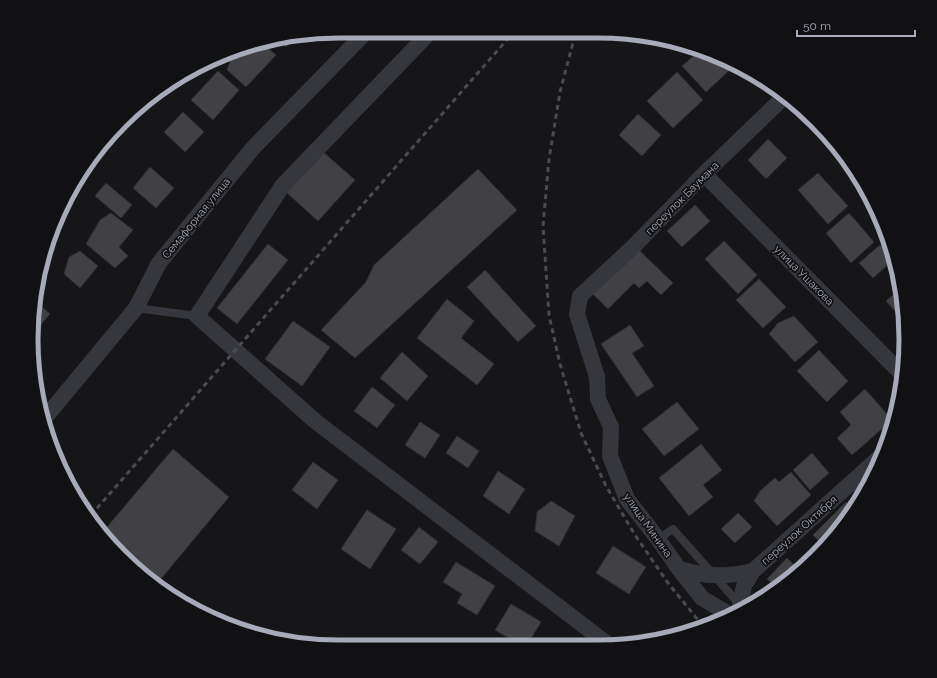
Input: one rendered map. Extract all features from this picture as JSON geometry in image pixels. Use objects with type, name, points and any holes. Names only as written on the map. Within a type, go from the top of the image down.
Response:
[{"type":"street","name":"Семафорная улица","points":[[48,415],[136,308],[160,263],[253,148],[360,38]]},
{"type":"street","points":[[424,38],[283,185],[197,316],[315,421],[603,640]]},
{"type":"street","name":"переулок Баумана","points":[[580,296],[633,247],[704,174],[781,100]]},
{"type":"street","name":"улица Ушакова","points":[[704,174],[897,369]]},
{"type":"street","name":"улица Минина","points":[[580,296],[577,314],[597,377],[598,399],[611,427],[610,456],[627,499],[702,598],[732,609]]},
{"type":"street","name":"переулок Октября","points":[[740,604],[744,586],[753,571],[871,465]]},
{"type":"street","name":"переулок Октября","points":[[679,569],[700,574],[714,575],[735,575],[753,571]]},
{"type":"lane","points":[[136,308],[197,316]]},
{"type":"lane","points":[[658,539],[673,530],[714,575],[735,607]]},
{"type":"building","points":[[291,42],[286,47],[283,44]]},
{"type":"building","points":[[267,47],[276,55],[246,87],[227,70],[231,58],[261,48]]},
{"type":"building","points":[[695,54],[731,69],[706,92],[682,66]]},
{"type":"building","points":[[218,71],[239,90],[213,120],[191,100]]},
{"type":"building","points":[[677,72],[703,100],[673,128],[647,101]]},
{"type":"building","points":[[183,112],[204,132],[185,152],[164,132]]},
{"type":"building","points":[[638,114],[661,135],[642,156],[619,135]]},
{"type":"building","points":[[797,114],[817,133],[816,134],[796,116]]},
{"type":"building","points":[[768,139],[787,158],[766,179],[748,160]]},
{"type":"building","points":[[322,151],[355,180],[318,221],[286,192]]},
{"type":"building","points":[[150,167],[174,188],[156,208],[133,188]]},
{"type":"building","points":[[478,169],[517,210],[355,358],[321,330],[366,282],[374,265]]},
{"type":"building","points":[[818,173],[848,206],[828,224],[798,190]]},
{"type":"building","points":[[106,183],[132,205],[121,218],[95,196]]},
{"type":"building","points":[[695,205],[710,221],[682,247],[667,231]]},
{"type":"building","points":[[111,213],[133,230],[119,247],[128,256],[115,268],[86,244],[100,220]]},
{"type":"building","points":[[849,213],[874,242],[851,263],[826,233]]},
{"type":"building","points":[[724,241],[757,275],[738,294],[705,259]]},
{"type":"building","points":[[268,244],[288,260],[237,324],[217,308]]},
{"type":"building","points":[[880,245],[886,252],[889,263],[873,278],[859,263]]},
{"type":"building","points":[[637,248],[673,283],[661,295],[647,281],[639,288],[634,283],[608,309],[592,293]]},
{"type":"building","points":[[80,251],[98,266],[80,288],[64,274],[69,257]]},
{"type":"building","points":[[485,270],[536,326],[518,342],[467,287]]},
{"type":"building","points":[[759,279],[786,307],[763,328],[736,300]]},
{"type":"building","points":[[895,293],[897,314],[886,301]]},
{"type":"building","points":[[447,299],[474,321],[461,338],[494,364],[477,385],[417,338]]},
{"type":"building","points":[[40,306],[50,314],[39,328]]},
{"type":"building","points":[[794,316],[818,342],[795,362],[769,334],[778,323]]},
{"type":"building","points":[[293,321],[330,347],[302,386],[265,359]]},
{"type":"building","points":[[630,325],[644,346],[632,353],[654,386],[637,397],[601,344]]},
{"type":"building","points":[[819,350],[848,381],[827,402],[797,371]]},
{"type":"building","points":[[402,352],[428,376],[407,401],[380,378]]},
{"type":"building","points":[[372,387],[395,405],[377,428],[354,411]]},
{"type":"building","points":[[865,389],[889,417],[887,425],[852,455],[837,438],[851,425],[840,412]]},
{"type":"building","points":[[677,402],[699,429],[664,456],[642,429]]},
{"type":"building","points":[[420,422],[440,435],[425,458],[405,445]]},
{"type":"building","points":[[457,436],[479,451],[468,468],[446,453]]},
{"type":"building","points":[[701,444],[722,470],[703,485],[713,497],[689,516],[659,478]]},
{"type":"building","points":[[173,449],[229,497],[160,580],[126,552],[106,529]]},
{"type":"building","points":[[812,453],[829,473],[810,490],[793,470]]},
{"type":"building","points":[[313,462],[338,480],[317,509],[292,490]]},
{"type":"building","points":[[498,471],[525,489],[509,514],[483,496]]},
{"type":"building","points":[[791,472],[811,495],[777,526],[754,501],[760,491],[775,478],[779,482]]},
{"type":"building","points":[[551,501],[575,516],[559,546],[535,531],[537,512]]},
{"type":"building","points":[[846,502],[849,505],[837,522],[820,542],[813,535]]},
{"type":"building","points":[[367,510],[396,529],[370,569],[341,549]]},
{"type":"building","points":[[738,513],[752,527],[735,543],[721,529]]},
{"type":"building","points":[[419,527],[438,542],[420,564],[401,550]]},
{"type":"building","points":[[613,546],[646,567],[629,594],[596,573]]},
{"type":"building","points":[[787,558],[795,566],[772,584],[767,579]]},
{"type":"building","points":[[456,562],[495,586],[477,615],[457,603],[462,594],[443,582]]},
{"type":"building","points":[[511,604],[541,622],[530,640],[512,640],[495,630]]},
{"type":"railway","points":[[93,512],[508,38]]},
{"type":"railway","points":[[574,38],[560,92],[549,159],[543,226],[549,315],[560,364],[581,433],[606,486],[635,535],[668,583],[700,622]]}]
